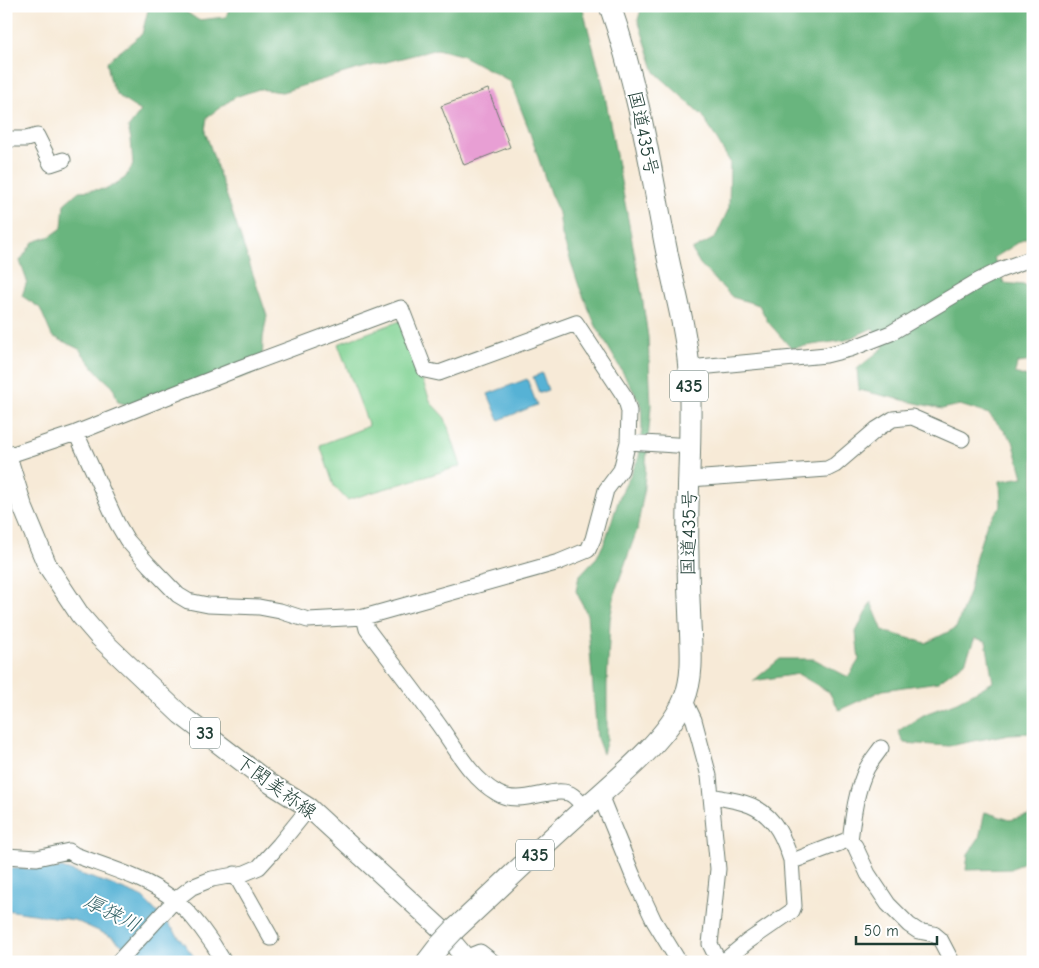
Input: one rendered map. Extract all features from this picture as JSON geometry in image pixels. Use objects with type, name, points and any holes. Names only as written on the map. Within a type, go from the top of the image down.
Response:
[{"type":"highway","name":"国道435号","points":[[427,962],[455,930],[658,740],[673,720],[684,699],[689,679],[691,659],[688,552],[691,446],[689,368],[680,312],[641,118],[624,49],[610,6]]},
{"type":"main road","name":"下関美祢線","points":[[7,454],[22,505],[47,566],[80,615],[99,637],[181,715],[271,784],[309,808],[435,923],[467,960]]},
{"type":"street","points":[[6,139],[26,139],[36,136],[51,164],[63,160]]},
{"type":"street","points":[[689,368],[826,355],[850,349],[891,333],[1000,270],[1033,258]]},
{"type":"street","points":[[7,454],[76,433],[242,367],[401,308],[426,370],[439,373],[576,323],[625,397],[629,411],[628,442],[621,470],[606,490],[593,539],[588,550],[559,562],[364,617],[308,620],[280,611],[208,605],[188,601],[178,595],[127,540],[117,523],[76,433]]},
{"type":"street","points":[[690,479],[827,469],[835,466],[878,429],[893,419],[912,417],[962,439]]},
{"type":"street","points":[[628,442],[691,446]]},
{"type":"street","points":[[364,617],[367,629],[437,721],[471,771],[484,784],[498,794],[512,798],[567,793],[576,798],[600,795],[633,876],[654,921],[679,962]]},
{"type":"street","points":[[684,699],[694,720],[709,776],[718,869],[710,944],[719,962]]},
{"type":"street","points":[[850,841],[855,806],[861,786],[867,768],[881,748]]},
{"type":"street","points":[[711,797],[718,796],[756,808],[775,824],[782,835],[791,860],[794,906],[792,911],[747,942],[723,962]]},
{"type":"street","points":[[121,959],[172,903],[192,887],[245,872],[259,866],[309,808]]},
{"type":"street","points":[[791,860],[845,841],[850,841],[855,846],[868,874],[888,904],[909,925],[918,930],[934,934],[940,939],[952,962]]},
{"type":"street","points":[[6,856],[38,858],[69,851],[75,855],[130,874],[196,922],[224,962]]},
{"type":"street","points":[[235,874],[271,938]]},
{"type":"street","points":[[467,960],[480,952],[493,962]]},
{"type":"green space","points":[[149,6],[178,6],[198,20],[226,17],[230,6],[582,6],[603,85],[641,289],[648,337],[651,406],[643,497],[637,530],[616,589],[610,619],[607,739],[603,754],[597,738],[587,614],[576,591],[579,576],[597,557],[605,541],[620,496],[639,457],[642,427],[641,404],[596,326],[579,286],[562,235],[559,213],[510,81],[461,55],[437,49],[351,71],[282,92],[259,89],[235,97],[207,117],[205,131],[267,316],[263,338],[262,370],[216,386],[160,392],[128,405],[118,402],[113,387],[98,373],[79,349],[52,336],[40,308],[22,296],[27,281],[20,261],[33,242],[51,236],[62,228],[64,204],[79,191],[107,189],[125,178],[133,165],[128,128],[141,111],[125,101],[116,92],[107,62],[142,34]]},
{"type":"green space","points":[[642,6],[1033,6],[1033,237],[1024,239],[994,258],[1004,283],[1033,286],[1033,361],[1017,363],[1015,373],[1033,379],[1033,733],[1009,734],[949,746],[904,743],[898,731],[925,714],[957,702],[993,682],[986,641],[975,638],[965,662],[938,682],[883,690],[839,710],[829,692],[798,674],[753,681],[780,659],[814,659],[848,677],[859,660],[856,632],[871,602],[883,631],[926,643],[956,628],[969,593],[976,556],[987,523],[1001,506],[1000,481],[1023,477],[1013,441],[989,414],[960,405],[942,409],[859,390],[857,369],[884,347],[873,328],[846,340],[791,348],[768,322],[759,305],[732,297],[700,264],[692,250],[715,238],[729,208],[730,162],[703,116],[655,72],[638,20]]},
{"type":"green space","points":[[400,321],[431,403],[445,418],[461,466],[347,500],[334,486],[320,445],[369,426],[338,344]]},
{"type":"green space","points":[[985,812],[1010,820],[1033,814],[1033,857],[1011,869],[966,870],[968,854],[979,838]]},
{"type":"water","points":[[542,373],[548,390],[539,393],[533,377]]},
{"type":"water","points":[[527,379],[537,405],[499,420],[488,394]]},
{"type":"water","name":"厚狭川","points":[[62,868],[142,897],[173,929],[198,962],[143,962],[112,937],[74,920],[6,910],[6,869]]},
{"type":"building","points":[[488,89],[510,147],[464,165],[441,106]]}]
